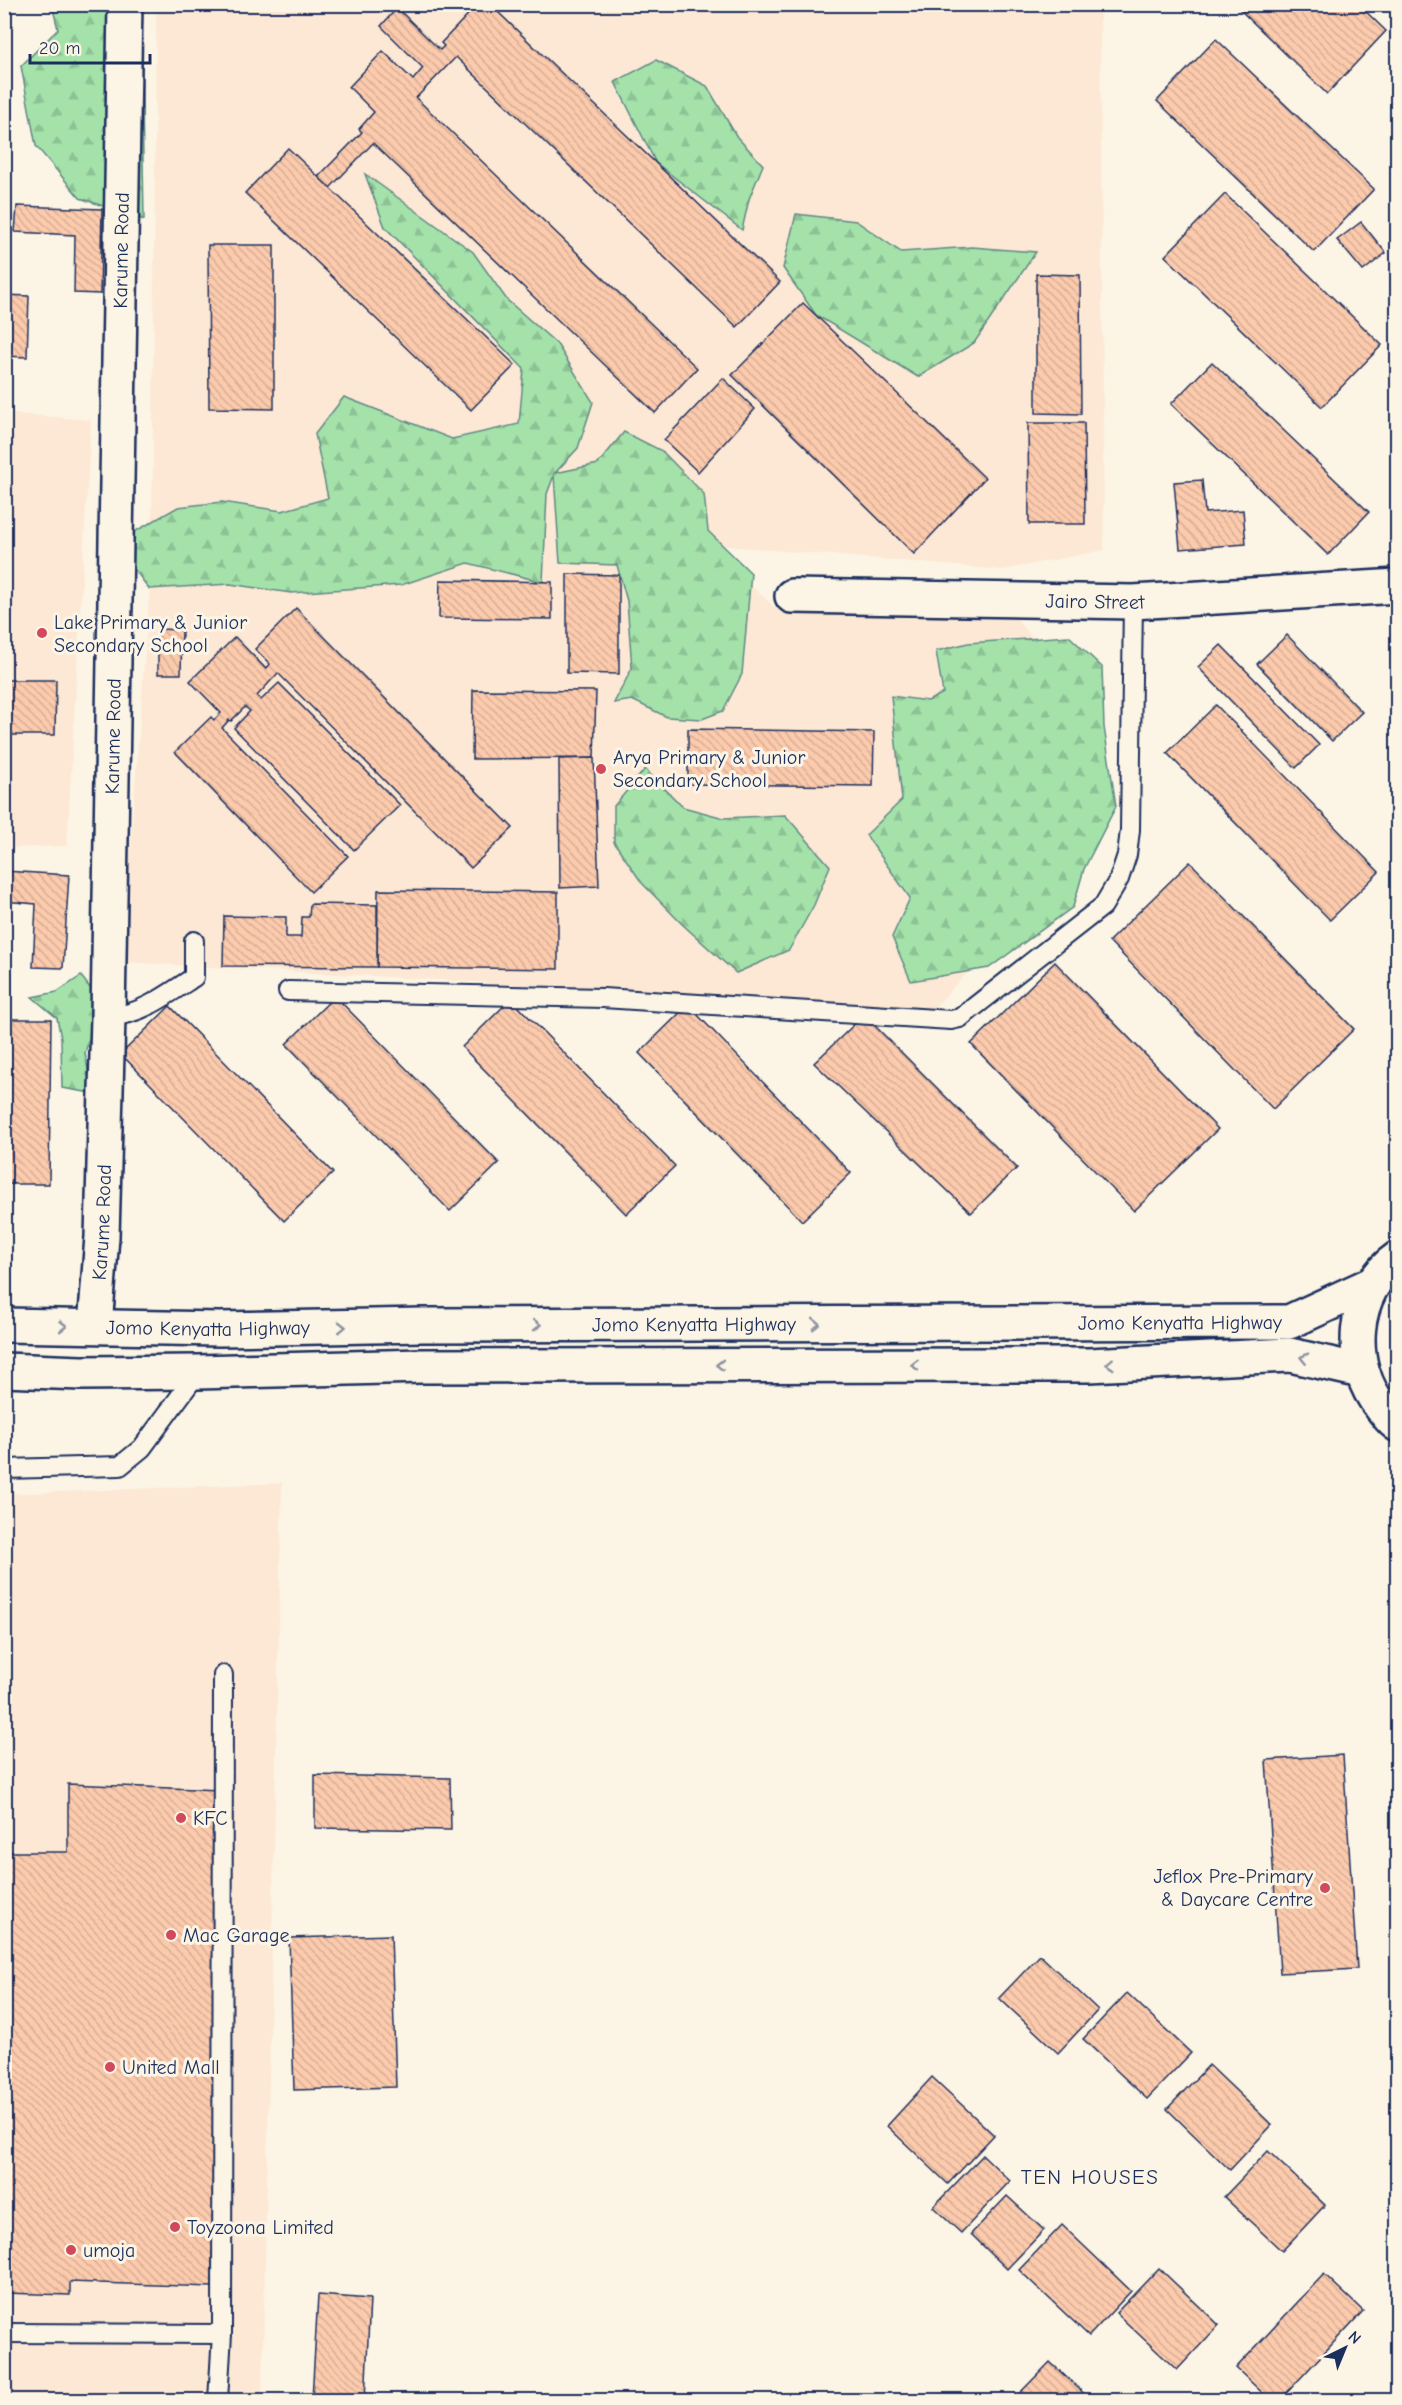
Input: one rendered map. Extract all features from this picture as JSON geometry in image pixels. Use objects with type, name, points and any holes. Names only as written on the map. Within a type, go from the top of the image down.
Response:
[{"type":"main road","name":"Karume Road","points":[[95,1326],[102,1236],[108,1017],[125,4]]},
{"type":"main road","name":"Jairo Street","points":[[792,596],[1133,602],[1398,586]]},
{"type":"main road","name":"Jomo Kenyatta Highway","points":[[1398,1258],[1374,1283],[1361,1310],[1357,1340],[1361,1371],[1374,1399],[1398,1425]]},
{"type":"main road","name":"Jomo Kenyatta Highway","points":[[4,1325],[219,1329],[422,1325],[1288,1322],[1374,1283]]},
{"type":"main road","name":"Jomo Kenyatta Highway","points":[[4,1370],[81,1373],[422,1366],[1089,1365],[1290,1355],[1361,1371]]},
{"type":"lane","points":[[288,991],[603,998],[951,1020],[960,1018],[1103,906],[1119,879],[1130,830],[1133,602]]},
{"type":"lane","points":[[108,1017],[155,1004],[194,977],[194,941]]},
{"type":"lane","points":[[4,1469],[120,1466],[142,1448],[198,1372]]},
{"type":"lane","points":[[218,2400],[222,2334],[223,1675]]},
{"type":"lane","points":[[4,2333],[222,2334]]},
{"type":"shaded area","points":[[156,5],[1100,5],[1104,550],[1003,570],[704,544],[777,609],[1007,607],[1092,712],[1008,930],[934,1008],[122,962],[152,558]]},
{"type":"shaded area","name":"Lake Primary & Junior Secondary School","points":[[4,413],[91,420],[67,846],[5,848]]},
{"type":"shaded area","points":[[282,1483],[262,2400],[5,2400],[5,1494]]},
{"type":"green space","points":[[52,5],[130,5],[141,38],[144,220],[80,198],[36,146],[21,66],[58,29]]},
{"type":"green space","points":[[656,60],[707,86],[737,137],[763,165],[749,199],[742,230],[656,163],[615,82]]},
{"type":"green space","points":[[365,174],[473,252],[507,300],[557,344],[593,402],[578,448],[555,473],[598,464],[624,432],[662,451],[704,494],[708,531],[751,573],[742,674],[723,711],[702,719],[667,717],[632,700],[614,703],[632,668],[627,601],[617,565],[560,563],[554,475],[547,494],[543,582],[468,563],[401,585],[291,593],[230,584],[149,589],[115,543],[178,507],[222,502],[282,511],[328,498],[315,434],[344,397],[452,439],[519,424],[524,369],[385,227]]},
{"type":"green space","points":[[796,214],[856,221],[901,252],[972,247],[1036,252],[974,343],[918,377],[816,315],[783,268]]},
{"type":"green space","points":[[1069,636],[1102,667],[1104,727],[1116,806],[1084,869],[1073,907],[989,968],[911,981],[892,937],[910,898],[866,835],[902,800],[891,696],[928,701],[943,693],[936,651],[968,643]]},
{"type":"green space","points":[[645,769],[683,807],[724,818],[785,815],[830,866],[814,905],[789,950],[736,973],[682,924],[642,883],[614,842],[614,806]]},
{"type":"green space","points":[[81,976],[100,1001],[85,1053],[92,1093],[62,1088],[61,1038],[57,1018],[32,997],[57,992]]},
{"type":"building","points":[[478,4],[506,4],[499,13],[780,282],[737,327],[456,57],[416,98],[697,368],[655,413],[373,143],[330,188],[318,177],[362,132],[359,129],[374,112],[349,87],[383,51],[413,80],[423,68],[381,26],[397,8],[440,50],[444,46],[441,43]]},
{"type":"building","points":[[1234,4],[1358,4],[1386,31],[1327,94]]},
{"type":"building","points":[[1216,39],[1374,189],[1314,252],[1157,101]]},
{"type":"building","points":[[288,148],[515,365],[471,410],[245,193]]},
{"type":"building","points":[[1225,194],[1382,345],[1322,407],[1165,256]]},
{"type":"building","points":[[17,206],[102,209],[100,294],[74,293],[75,235],[15,232]]},
{"type":"building","points":[[1361,222],[1386,253],[1363,271],[1337,240]]},
{"type":"building","points":[[208,245],[274,245],[274,409],[209,408]]},
{"type":"building","points":[[1036,274],[1080,275],[1081,414],[1036,413]]},
{"type":"building","points":[[4,295],[29,296],[27,357],[4,356]]},
{"type":"building","points":[[803,303],[985,478],[914,554],[732,375]]},
{"type":"building","points":[[1212,362],[1369,512],[1328,555],[1171,404]]},
{"type":"building","points":[[723,378],[755,409],[698,472],[664,440]]},
{"type":"building","points":[[1028,423],[1084,423],[1085,524],[1029,524]]},
{"type":"building","points":[[1202,480],[1205,513],[1243,510],[1246,544],[1180,549],[1174,482]]},
{"type":"building","points":[[567,574],[619,575],[619,674],[567,673]]},
{"type":"building","points":[[440,580],[552,582],[552,619],[439,618]]},
{"type":"building","points":[[296,608],[513,828],[471,868],[278,673],[257,696],[261,700],[279,683],[400,805],[354,850],[234,728],[250,711],[245,707],[231,721],[229,720],[222,728],[348,856],[311,892],[175,752],[211,717],[214,720],[221,713],[190,681],[235,637],[266,669],[270,664],[255,649]]},
{"type":"building","points":[[158,629],[182,630],[181,674],[158,674]]},
{"type":"building","points":[[1287,635],[1362,712],[1332,741],[1257,664]]},
{"type":"building","points":[[1221,645],[1319,745],[1296,768],[1198,667]]},
{"type":"building","points":[[4,680],[56,680],[55,735],[4,735]]},
{"type":"building","points":[[473,690],[596,691],[594,758],[472,759]]},
{"type":"building","points":[[1216,705],[1379,872],[1330,920],[1167,753]]},
{"type":"building","points":[[688,729],[874,732],[873,786],[688,784]]},
{"type":"building","points":[[594,758],[599,886],[560,888],[559,759]]},
{"type":"building","points":[[1190,862],[1354,1029],[1273,1109],[1109,941]]},
{"type":"building","points":[[4,871],[69,875],[63,968],[33,967],[36,904],[4,901]]},
{"type":"building","points":[[378,890],[558,892],[558,969],[377,967]]},
{"type":"building","points":[[310,904],[377,905],[377,967],[223,966],[224,916],[286,917],[286,937],[301,937],[302,917],[309,917]]},
{"type":"building","points":[[1055,962],[1218,1129],[1134,1211],[971,1044]]},
{"type":"building","points":[[335,996],[499,1163],[450,1211],[286,1044]]},
{"type":"building","points":[[511,999],[675,1166],[626,1214],[462,1047]]},
{"type":"building","points":[[688,1005],[851,1173],[802,1221],[639,1053]]},
{"type":"building","points":[[170,1006],[333,1173],[284,1221],[121,1054]]},
{"type":"building","points":[[864,1015],[1017,1168],[971,1213],[814,1063]]},
{"type":"building","points":[[4,1019],[51,1019],[49,1184],[4,1184]]},
{"type":"building","points":[[1343,1755],[1357,1969],[1280,1973],[1266,1760]]},
{"type":"building","points":[[315,1775],[450,1778],[451,1830],[315,1828]]},
{"type":"building","name":"United Mall","points":[[68,1784],[220,1790],[212,2287],[70,2282],[70,2295],[4,2293],[4,1852],[68,1852]]},
{"type":"building","points":[[391,1935],[396,2087],[294,2090],[289,1938]]},
{"type":"building","points":[[1040,1955],[1098,2010],[1058,2053],[999,1998]]},
{"type":"building","points":[[1127,1993],[1191,2053],[1147,2099],[1083,2039]]},
{"type":"building","points":[[1209,2065],[1272,2125],[1230,2170],[1167,2109]]},
{"type":"building","points":[[932,2077],[994,2135],[948,2184],[887,2126]]},
{"type":"building","points":[[1268,2151],[1325,2205],[1282,2251],[1224,2197]]},
{"type":"building","points":[[983,2155],[1010,2181],[961,2233],[933,2207]]},
{"type":"building","points":[[1007,2196],[1044,2230],[1007,2269],[971,2234]]},
{"type":"building","points":[[1062,2225],[1131,2291],[1089,2336],[1019,2270]]},
{"type":"building","points":[[1159,2268],[1219,2325],[1177,2370],[1116,2313]]},
{"type":"building","points":[[1324,2274],[1363,2311],[1280,2400],[1270,2400],[1236,2368]]},
{"type":"building","points":[[318,2295],[370,2299],[365,2400],[312,2399]]},
{"type":"building","points":[[1050,2362],[1091,2400],[1013,2400]]},
{"type":"place","name":"Lake Primary & Junior Secondary School","points":[[42,633]]},
{"type":"place","name":"Arya Primary & Junior Secondary School","points":[[601,769]]},
{"type":"place","name":"KFC","points":[[181,1818]]},
{"type":"place","name":"Jeflox Pre-Primary & Daycare Centre","points":[[1325,1888]]},
{"type":"place","name":"Mac Garage","points":[[171,1935]]},
{"type":"place","name":"United Mall","points":[[110,2067]]},
{"type":"place","name":"Toyzoona Limited","points":[[175,2227]]},
{"type":"place","name":"umoja","points":[[71,2250]]},
{"type":"district","name":"TEN HOUSES","points":[[1090,2177]]}]
